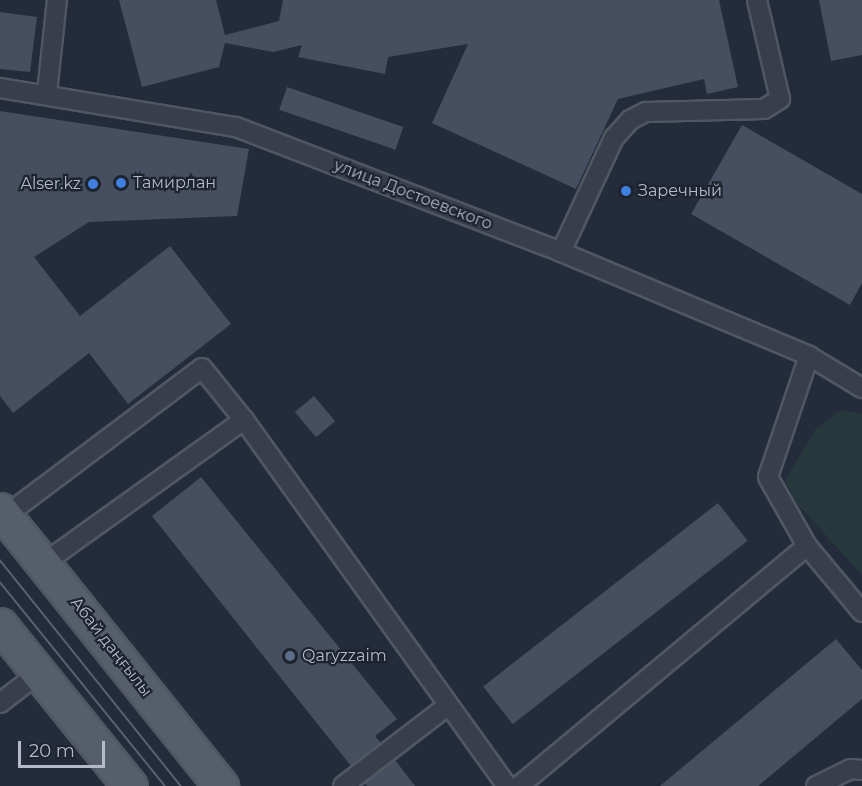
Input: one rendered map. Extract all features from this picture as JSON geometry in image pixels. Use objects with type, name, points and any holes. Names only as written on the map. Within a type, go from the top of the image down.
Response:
[{"type":"main road","name":"Абай даңғылы","points":[[2,513],[221,786]]},
{"type":"main road","points":[[0,626],[130,786]]},
{"type":"lane","points":[[47,93],[57,0]]},
{"type":"lane","points":[[561,252],[614,138],[630,120],[646,112],[764,109],[780,99],[757,0]]},
{"type":"lane","name":"улица Достоевского","points":[[0,88],[47,93],[236,127],[561,252],[809,356],[862,388]]},
{"type":"lane","points":[[809,356],[768,477],[807,546],[862,612]]},
{"type":"lane","points":[[2,513],[202,368],[244,420],[446,707],[507,786]]},
{"type":"lane","points":[[44,563],[244,420]]},
{"type":"lane","points":[[519,786],[807,546]]},
{"type":"lane","points":[[0,703],[39,673]]},
{"type":"lane","points":[[343,786],[446,707]]},
{"type":"lane","points":[[816,786],[851,769],[862,770]]},
{"type":"shaded area","points":[[841,410],[862,414],[862,575],[798,505],[785,480],[815,430]]},
{"type":"building","points":[[119,0],[216,0],[225,35],[279,21],[283,0],[719,0],[738,87],[707,94],[704,79],[618,99],[576,189],[432,123],[468,44],[388,57],[385,74],[298,57],[302,45],[273,52],[225,43],[219,67],[142,87]]},
{"type":"building","points":[[819,0],[862,0],[862,55],[831,61]]},
{"type":"building","points":[[0,12],[37,17],[30,72],[0,69]]},
{"type":"building","points":[[287,87],[403,127],[395,150],[279,110]]},
{"type":"building","points":[[0,111],[249,149],[237,216],[89,222],[34,257],[80,316],[170,246],[231,324],[128,404],[89,353],[13,413],[0,396]]},
{"type":"building","points":[[742,125],[862,194],[862,283],[850,305],[691,214]]},
{"type":"building","points":[[314,396],[335,421],[316,437],[295,412]]},
{"type":"building","points":[[201,477],[397,719],[375,736],[381,743],[351,766],[152,516]]},
{"type":"building","points":[[718,503],[748,541],[513,724],[483,686]]},
{"type":"building","points":[[836,639],[862,670],[862,699],[758,786],[660,786]]},
{"type":"building","points":[[395,760],[415,786],[367,786],[365,783]]},
{"type":"tram line","points":[[0,560],[181,786]]},
{"type":"tram line","points":[[0,582],[165,786]]},
{"type":"place","name":"Тамирлан","points":[[121,183]]},
{"type":"place","name":"Alser.kz","points":[[93,184]]},
{"type":"place","name":"Заречный","points":[[626,191]]},
{"type":"place","name":"Qaryzzaim","points":[[290,656]]}]
